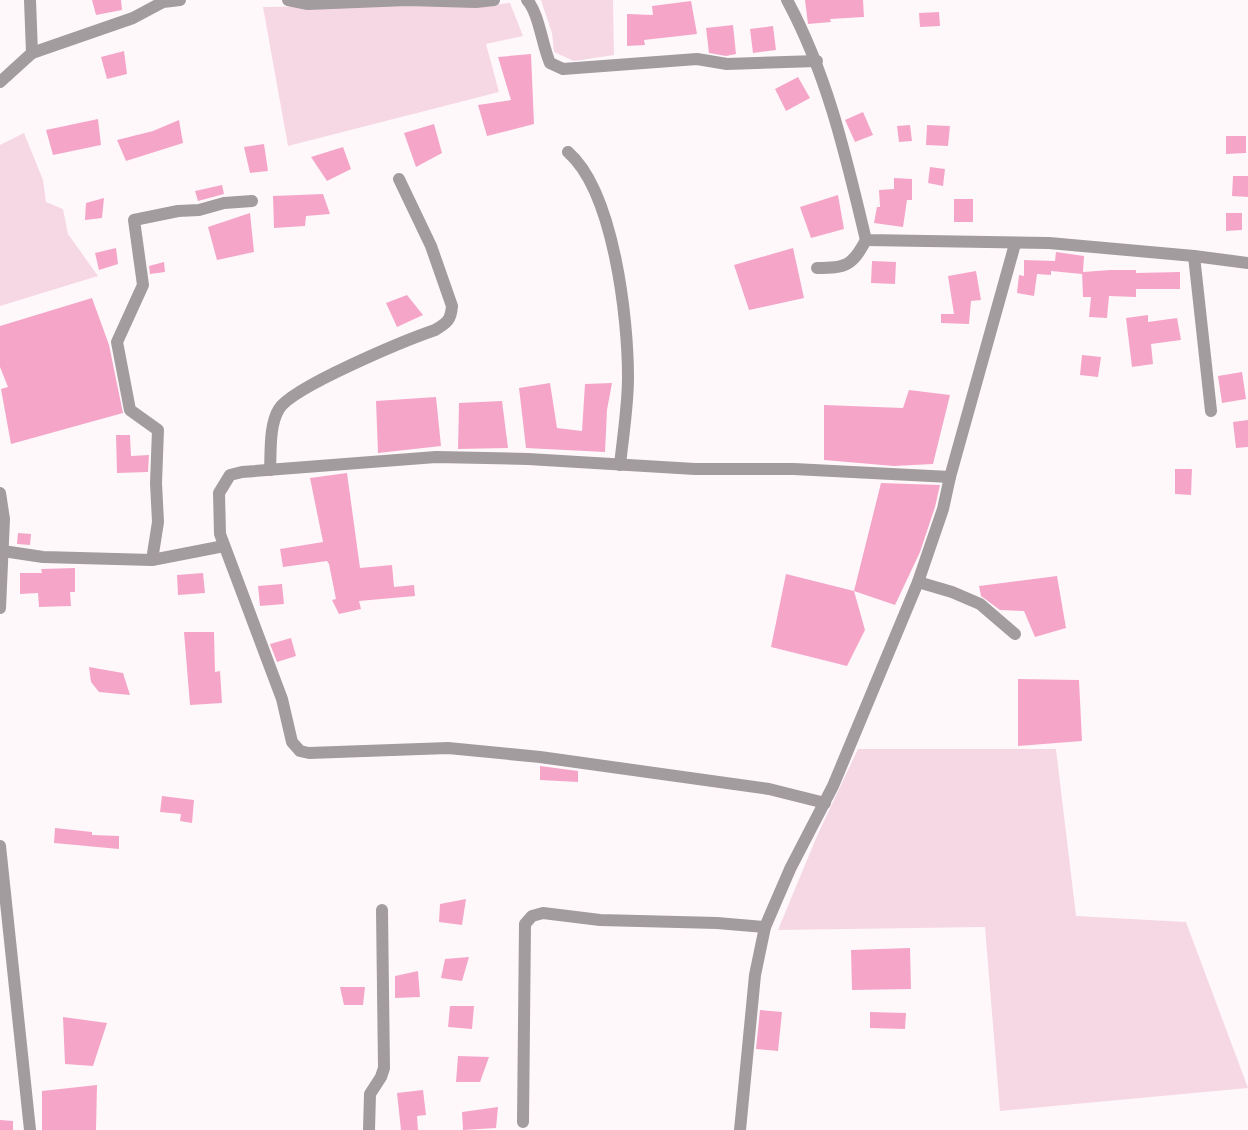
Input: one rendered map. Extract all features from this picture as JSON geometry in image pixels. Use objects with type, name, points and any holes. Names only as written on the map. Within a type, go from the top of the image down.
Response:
[{"type":"street","points":[[30,0],[32,53]]},
{"type":"street","points":[[0,82],[32,53],[133,18],[163,2],[180,0]]},
{"type":"street","points":[[288,0],[308,4],[407,0],[476,2],[494,0]]},
{"type":"street","points":[[527,0],[533,7],[544,49],[550,63],[563,69],[697,59],[727,64],[817,61]]},
{"type":"street","points":[[787,0],[817,61],[839,128],[866,240],[856,259],[849,264],[817,268]]},
{"type":"street","points":[[568,152],[577,160],[588,179],[603,215],[616,263],[626,324],[628,378],[620,465]]},
{"type":"street","points":[[270,470],[275,415],[288,399],[335,373],[435,330],[448,322],[451,317],[452,306],[431,246],[399,179]]},
{"type":"street","points":[[152,560],[158,522],[156,483],[158,430],[130,410],[117,342],[143,284],[134,220],[178,211],[199,210],[224,203],[252,201]]},
{"type":"street","points":[[866,240],[1014,244],[1049,243],[1194,256],[1248,263]]},
{"type":"street","points":[[740,1130],[755,975],[765,927],[790,870],[824,803],[918,582],[943,509],[950,477],[1014,244]]},
{"type":"street","points":[[1194,256],[1211,411]]},
{"type":"street","points":[[824,803],[769,789],[540,757],[448,748],[309,753],[300,751],[292,742],[282,699],[220,534],[219,493],[230,476],[242,472],[436,457],[528,459],[695,470],[794,469],[950,477]]},
{"type":"street","points":[[0,493],[4,519],[0,608]]},
{"type":"street","points":[[3,552],[43,558],[152,560],[224,546]]},
{"type":"street","points":[[918,582],[967,597],[980,604],[1015,634]]},
{"type":"street","points":[[0,846],[30,1130]]},
{"type":"street","points":[[369,1130],[370,1094],[384,1068],[382,910]]},
{"type":"street","points":[[523,1122],[525,924],[532,916],[543,913],[600,920],[717,923],[765,927]]},
{"type":"shaded area","points":[[541,0],[613,0],[614,55],[574,61],[554,52],[552,33]]},
{"type":"shaded area","points":[[510,3],[523,36],[486,44],[499,92],[288,146],[263,7],[400,5],[474,7]]},
{"type":"shaded area","points":[[24,133],[43,180],[46,202],[63,209],[68,234],[98,276],[0,306],[0,145]]},
{"type":"shaded area","points":[[858,749],[1056,749],[1076,916],[1186,922],[1248,1088],[1000,1111],[985,927],[778,930],[817,836]]},
{"type":"building","points":[[92,0],[121,0],[122,10],[96,15]]},
{"type":"building","points":[[805,0],[863,0],[864,17],[830,19],[831,22],[808,24]]},
{"type":"building","points":[[691,1],[697,34],[644,40],[645,45],[627,46],[627,14],[653,15],[652,6]]},
{"type":"building","points":[[939,12],[940,26],[920,27],[919,13]]},
{"type":"building","points":[[733,25],[736,54],[726,56],[709,53],[706,28]]},
{"type":"building","points":[[773,26],[776,50],[753,53],[750,29]]},
{"type":"building","points":[[124,51],[127,74],[107,79],[101,57]]},
{"type":"building","points":[[531,54],[534,124],[487,136],[478,105],[511,100],[498,57]]},
{"type":"building","points":[[798,77],[810,98],[786,111],[775,89]]},
{"type":"building","points":[[863,112],[873,135],[855,142],[845,120]]},
{"type":"building","points":[[98,119],[101,145],[53,155],[46,130]]},
{"type":"building","points":[[179,120],[183,143],[126,161],[117,140],[153,131]]},
{"type":"building","points":[[434,124],[442,153],[416,167],[404,133]]},
{"type":"building","points":[[910,125],[912,141],[899,142],[897,126]]},
{"type":"building","points":[[927,125],[950,126],[948,146],[926,145]]},
{"type":"building","points":[[1226,136],[1246,136],[1246,153],[1226,154]]},
{"type":"building","points":[[264,144],[268,171],[250,173],[244,147]]},
{"type":"building","points":[[343,147],[351,169],[327,181],[311,157]]},
{"type":"building","points":[[930,167],[945,169],[943,186],[928,183]]},
{"type":"building","points":[[1233,176],[1248,176],[1248,197],[1232,196]]},
{"type":"building","points":[[894,178],[912,179],[912,200],[907,200],[903,227],[874,223],[877,207],[880,207],[879,190],[894,189]]},
{"type":"building","points":[[222,185],[224,194],[198,201],[195,191]]},
{"type":"building","points":[[323,194],[330,214],[306,216],[305,226],[274,228],[273,196]]},
{"type":"building","points":[[838,195],[844,229],[811,238],[800,207]]},
{"type":"building","points":[[104,198],[102,218],[85,220],[86,203]]},
{"type":"building","points":[[954,199],[973,199],[973,222],[954,222]]},
{"type":"building","points":[[250,213],[254,252],[217,260],[208,227]]},
{"type":"building","points":[[1226,213],[1242,213],[1242,230],[1226,231]]},
{"type":"building","points":[[116,248],[118,264],[99,270],[95,253]]},
{"type":"building","points":[[793,248],[804,298],[749,310],[734,265]]},
{"type":"building","points":[[1056,252],[1084,256],[1083,272],[1136,270],[1136,273],[1180,272],[1180,289],[1136,289],[1136,297],[1109,296],[1107,318],[1089,317],[1091,297],[1083,297],[1082,272],[1082,274],[1051,271],[1051,275],[1037,274],[1034,296],[1017,293],[1019,275],[1024,276],[1024,260],[1055,261]]},
{"type":"building","points":[[872,261],[896,262],[895,284],[871,283]]},
{"type":"building","points":[[164,262],[165,272],[150,274],[149,266]]},
{"type":"building","points":[[976,271],[981,300],[971,301],[969,324],[941,323],[941,314],[954,314],[948,276]]},
{"type":"building","points":[[407,295],[423,315],[397,327],[386,303]]},
{"type":"building","points":[[92,298],[109,345],[123,413],[11,444],[1,389],[8,387],[0,367],[0,326]]},
{"type":"building","points":[[1148,315],[1148,322],[1177,318],[1181,340],[1151,344],[1153,364],[1132,367],[1126,318]]},
{"type":"building","points":[[1082,355],[1101,357],[1098,377],[1080,375]]},
{"type":"building","points":[[1242,372],[1246,399],[1222,403],[1218,376]]},
{"type":"building","points":[[550,383],[557,428],[582,431],[585,384],[612,383],[607,410],[605,452],[526,448],[519,388]]},
{"type":"building","points":[[909,390],[950,395],[933,464],[894,466],[824,460],[824,405],[903,408]]},
{"type":"building","points":[[436,397],[441,446],[378,453],[376,401]]},
{"type":"building","points":[[502,401],[508,448],[458,449],[459,403]]},
{"type":"building","points":[[1248,420],[1248,447],[1236,448],[1233,422]]},
{"type":"building","points":[[116,435],[130,435],[131,456],[149,455],[148,472],[117,473]]},
{"type":"building","points":[[1175,469],[1192,469],[1191,495],[1175,494]]},
{"type":"building","points":[[347,473],[360,568],[392,565],[394,587],[414,585],[415,596],[359,601],[361,609],[339,614],[332,600],[336,599],[327,561],[283,567],[280,549],[323,542],[310,478]]},
{"type":"building","points":[[881,483],[940,485],[935,507],[920,552],[895,605],[854,591]]},
{"type":"building","points":[[18,533],[31,534],[30,545],[17,544]]},
{"type":"building","points":[[75,568],[75,592],[70,592],[71,606],[39,607],[38,593],[20,594],[20,573],[42,573],[41,569]]},
{"type":"building","points":[[203,573],[205,593],[178,595],[177,575]]},
{"type":"building","points":[[786,574],[854,591],[865,630],[847,666],[771,647]]},
{"type":"building","points":[[1057,576],[1066,628],[1035,637],[1024,611],[1000,610],[981,596],[979,586]]},
{"type":"building","points":[[282,584],[284,604],[260,606],[258,586]]},
{"type":"building","points":[[184,632],[214,632],[215,672],[220,671],[222,703],[190,705]]},
{"type":"building","points":[[291,638],[296,656],[277,662],[270,644]]},
{"type":"building","points":[[89,667],[123,673],[130,695],[99,692],[91,682]]},
{"type":"building","points":[[1018,679],[1079,680],[1082,741],[1018,746]]},
{"type":"building","points":[[540,766],[578,771],[578,782],[540,780]]},
{"type":"building","points":[[162,796],[194,800],[192,823],[180,821],[181,814],[160,812]]},
{"type":"building","points":[[55,828],[92,832],[92,835],[119,836],[119,849],[54,843]]},
{"type":"building","points":[[466,899],[462,925],[439,922],[440,904]]},
{"type":"building","points":[[910,948],[911,989],[852,990],[851,950]]},
{"type":"building","points":[[469,957],[462,981],[441,978],[445,959]]},
{"type":"building","points":[[418,971],[420,997],[395,998],[395,976]]},
{"type":"building","points":[[340,987],[365,987],[363,1005],[344,1005]]},
{"type":"building","points":[[450,1006],[474,1006],[472,1029],[448,1027]]},
{"type":"building","points":[[760,1010],[782,1012],[778,1051],[756,1049]]},
{"type":"building","points":[[870,1012],[906,1013],[905,1029],[870,1028]]},
{"type":"building","points":[[63,1017],[107,1023],[93,1066],[65,1064]]},
{"type":"building","points":[[458,1056],[489,1057],[480,1082],[456,1082]]},
{"type":"building","points":[[97,1085],[96,1130],[42,1130],[42,1091]]},
{"type":"building","points":[[423,1090],[426,1115],[417,1116],[418,1130],[401,1130],[397,1093]]},
{"type":"building","points":[[498,1107],[496,1128],[463,1130],[462,1112]]},
{"type":"building","points":[[0,1120],[13,1121],[13,1130],[0,1130]]}]
